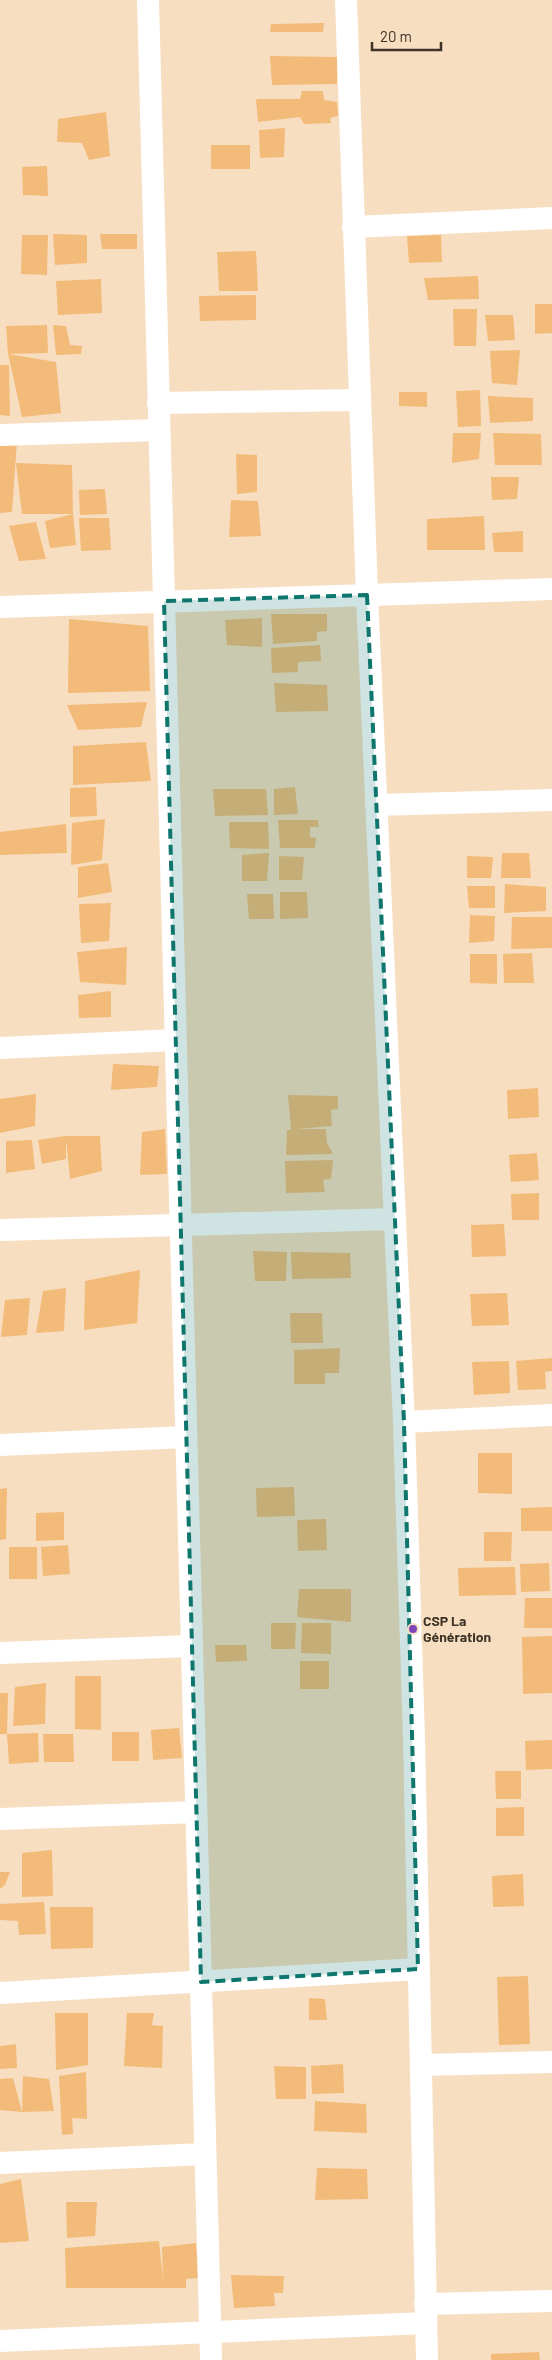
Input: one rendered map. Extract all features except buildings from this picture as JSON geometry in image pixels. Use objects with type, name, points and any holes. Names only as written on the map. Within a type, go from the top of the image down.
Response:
[{"type":"street","points":[[148,0],[210,2360]]},
{"type":"street","points":[[346,0],[359,400],[404,1422],[427,2360]]},
{"type":"street","points":[[353,227],[552,218]]},
{"type":"street","points":[[158,403],[359,400]]},
{"type":"street","points":[[0,435],[159,430]]},
{"type":"street","points":[[0,607],[552,589]]},
{"type":"street","points":[[376,805],[552,800]]},
{"type":"street","points":[[0,1048],[175,1040]]},
{"type":"street","points":[[0,1230],[395,1219]]},
{"type":"street","points":[[404,1422],[552,1415]]},
{"type":"street","points":[[0,1445],[186,1438]]},
{"type":"street","points":[[0,1653],[192,1646]]},
{"type":"street","points":[[0,1818],[196,1812]]},
{"type":"street","points":[[0,1993],[418,1969]]},
{"type":"street","points":[[420,2066],[552,2062]]},
{"type":"street","points":[[0,2163],[205,2154]]},
{"type":"street","points":[[0,2341],[210,2332],[552,2301]]},
{"type":"highlighted area","points":[[367,595],[404,1422],[418,1969],[201,1982],[164,601]]},
{"type":"place","name":"CSP La Génération","points":[[413,1629]]}]
